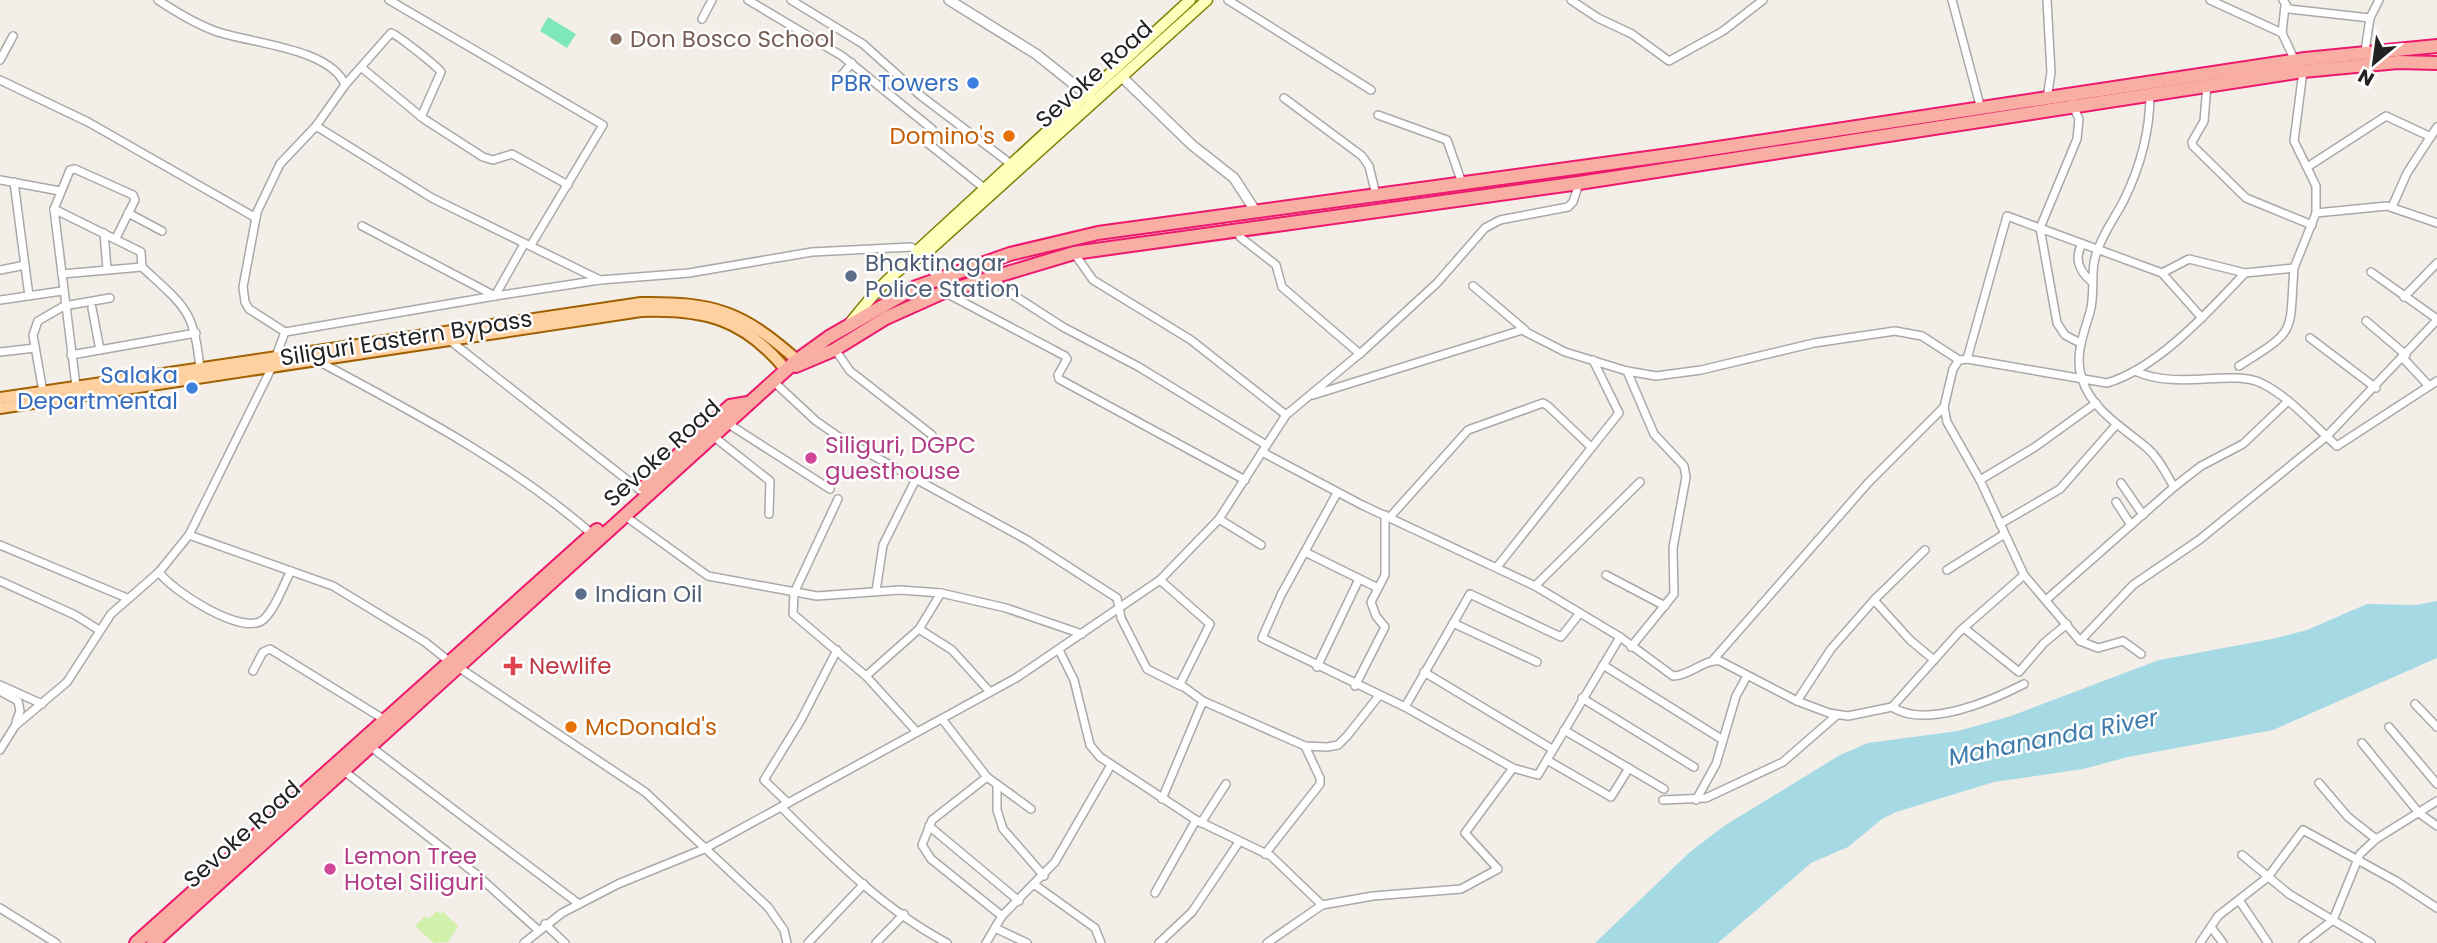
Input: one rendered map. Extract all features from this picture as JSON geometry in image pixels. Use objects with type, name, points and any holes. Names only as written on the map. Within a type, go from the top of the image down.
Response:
[{"type":"highway","points":[[748,403],[797,360],[829,337],[937,279],[1066,239],[2046,100],[2071,102],[2150,94],[2207,85],[2365,51],[2437,46]]},
{"type":"highway","points":[[786,370],[834,350],[886,318],[944,292],[1074,253],[1579,183],[2299,66],[2437,63]]},
{"type":"highway","name":"Sevoke Road","points":[[153,943],[371,747],[454,665],[730,406],[748,403]]},
{"type":"highway","name":"Sevoke Road","points":[[136,943],[385,720],[454,665],[625,516],[748,403]]},
{"type":"main road","name":"Sevoke Road","points":[[848,325],[875,293],[913,260],[984,188],[1091,99],[1122,78],[1207,0]]},
{"type":"main road","name":"Sevoke Road","points":[[921,252],[1091,99],[1185,1]]},
{"type":"main road","name":"Siliguri Eastern Bypass","points":[[0,408],[555,313],[641,303],[676,302],[730,312],[767,335],[797,360]]},
{"type":"main road","name":"Siliguri Eastern Bypass","points":[[0,398],[200,370],[316,360],[603,314],[682,312],[715,317],[739,326],[770,350],[786,370]]},
{"type":"street","points":[[158,0],[213,30],[306,55],[335,70],[345,85]]},
{"type":"street","points":[[702,19],[712,0]]},
{"type":"street","points":[[748,0],[852,63],[933,129],[925,141],[984,188]]},
{"type":"street","points":[[791,0],[863,44],[931,104],[1011,164]]},
{"type":"street","points":[[949,0],[1036,54],[1091,99]]},
{"type":"street","points":[[1228,0],[1371,89]]},
{"type":"street","points":[[1571,0],[1598,18],[1632,34],[1669,61],[1723,31],[1763,0]]},
{"type":"street","points":[[1952,0],[1981,109]]},
{"type":"street","points":[[2046,100],[2051,72],[2047,0]]},
{"type":"street","points":[[2210,0],[2282,33]]},
{"type":"street","points":[[2365,51],[2370,18],[2379,0]]},
{"type":"street","points":[[388,1],[601,122],[601,131],[495,296]]},
{"type":"street","points":[[1185,1],[1194,12]]},
{"type":"street","points":[[2239,366],[2280,341],[2290,326],[2294,268],[2316,213],[2316,186],[2309,166],[2294,141],[2299,66],[2282,33],[2284,3],[2309,13],[2370,18]]},
{"type":"street","points":[[421,117],[441,72],[411,50],[401,36],[388,34],[345,85],[316,126],[281,164],[263,196],[243,286],[245,302],[249,309],[285,332],[495,296],[600,280],[689,273],[811,251],[904,247],[921,252],[944,292],[1065,356],[1067,359],[1058,375],[1059,379],[1245,480]]},
{"type":"street","points":[[0,60],[13,36]]},
{"type":"street","points":[[835,83],[852,63]]},
{"type":"street","points":[[362,68],[421,117],[483,157],[493,160],[512,153],[568,185]]},
{"type":"street","points":[[1122,78],[1192,145],[1234,178],[1256,212]]},
{"type":"street","points":[[0,80],[98,127],[256,218]]},
{"type":"street","points":[[2207,85],[2204,121],[2192,142],[2193,146],[2246,198],[2312,225]]},
{"type":"street","points":[[2150,94],[2146,143],[2139,164],[2127,194],[2097,249],[2091,281],[2092,308],[2080,343],[2082,379],[2096,403],[2116,425],[2153,454],[2174,487]]},
{"type":"street","points":[[1284,99],[1362,156],[1369,166],[1376,195]]},
{"type":"street","points":[[2071,102],[2079,118],[2077,139],[2040,228],[2057,323],[2065,334],[2080,343]]},
{"type":"street","points":[[1378,115],[1447,140],[1462,183]]},
{"type":"street","points":[[2309,166],[2386,116],[2431,136]]},
{"type":"street","points":[[316,126],[432,198],[600,280]]},
{"type":"street","points":[[2392,207],[2407,173],[2437,127]]},
{"type":"street","points":[[76,386],[62,291],[54,209],[70,170],[75,169],[133,195],[135,200],[116,238]]},
{"type":"street","points":[[0,180],[60,191]]},
{"type":"street","points":[[14,182],[29,296]]},
{"type":"street","points":[[524,943],[541,927],[579,904],[618,884],[704,849],[990,692],[1059,650],[1160,580],[1219,519],[1286,415],[1360,354],[1437,283],[1491,223],[1568,207],[1573,202],[1579,183]]},
{"type":"street","points":[[2316,213],[2392,207],[2437,223]]},
{"type":"street","points":[[54,209],[141,252],[142,267],[189,313],[196,332],[200,370]]},
{"type":"street","points":[[128,213],[162,231]]},
{"type":"street","points":[[2141,654],[2123,641],[2098,648],[2080,641],[2024,575],[2003,535],[1980,480],[1947,422],[1944,407],[1953,369],[1963,360],[2005,218],[2008,216],[2162,274],[2202,318]]},
{"type":"street","points":[[362,226],[495,296]]},
{"type":"street","points":[[1236,230],[1240,237],[1276,265],[1282,287],[1360,354]]},
{"type":"street","points":[[104,233],[107,269]]},
{"type":"street","points":[[2082,244],[2077,252],[2079,266],[2082,274],[2091,281]]},
{"type":"street","points":[[1074,253],[1093,280],[1191,340],[1286,415]]},
{"type":"street","points":[[2162,274],[2189,259],[2245,273],[2294,268]]},
{"type":"street","points":[[2404,297],[2437,263]]},
{"type":"street","points":[[0,270],[25,265]]},
{"type":"street","points":[[62,274],[142,267]]},
{"type":"street","points":[[2080,641],[2133,585],[2199,540],[2327,436],[2376,388],[2437,320],[2371,272]]},
{"type":"street","points":[[1473,286],[1526,331],[1565,352],[1627,371],[1656,376],[1677,375],[1814,343],[1895,331],[1922,336],[1963,360],[2107,383],[2135,371],[2202,318],[2245,273]]},
{"type":"street","points":[[992,277],[1004,289],[1071,332],[1139,367],[1336,493],[1535,586],[1620,637],[1673,676],[1681,676],[1713,660],[1868,484],[1944,407]]},
{"type":"street","points":[[0,300],[62,291]]},
{"type":"street","points":[[43,392],[33,330],[37,321],[64,306],[110,298]]},
{"type":"street","points":[[92,308],[100,350]]},
{"type":"street","points":[[2366,321],[2405,356],[2429,386]]},
{"type":"street","points":[[1309,396],[1526,331]]},
{"type":"street","points":[[71,355],[196,332]]},
{"type":"street","points":[[15,726],[67,682],[99,630],[127,598],[159,572],[189,535],[274,363],[285,332]]},
{"type":"street","points":[[829,337],[834,350],[850,371],[932,435]]},
{"type":"street","points":[[2310,338],[2376,388]]},
{"type":"street","points":[[448,339],[640,491]]},
{"type":"street","points":[[0,352],[36,348]]},
{"type":"street","points":[[316,360],[495,462],[546,495],[592,534]]},
{"type":"street","points":[[1497,567],[1619,412],[1593,360]]},
{"type":"street","points":[[1627,371],[1659,443],[1686,472],[1673,548],[1675,590],[1631,647]]},
{"type":"street","points":[[2135,371],[2165,381],[2256,382],[2287,402],[2338,446],[2437,381]]},
{"type":"street","points":[[774,381],[827,429],[915,481],[1027,540],[1086,575],[1117,598],[1118,609],[1147,669],[1181,686],[1203,701],[1305,746],[1327,747],[1338,745],[1378,697]]},
{"type":"street","points":[[2046,600],[2174,487],[2201,466],[2243,444],[2287,402]]},
{"type":"street","points":[[1980,480],[2035,447],[2096,403]]},
{"type":"street","points":[[1355,686],[1385,626],[1376,616],[1371,603],[1385,574],[1388,516],[1468,430],[1527,408],[1546,404],[1591,447]]},
{"type":"street","points":[[727,423],[830,489]]},
{"type":"street","points":[[2000,524],[2060,489],[2116,425]]},
{"type":"street","points":[[713,436],[770,481],[769,514]]},
{"type":"street","points":[[876,591],[883,545],[915,481]]},
{"type":"street","points":[[1535,586],[1640,482]]},
{"type":"street","points":[[2121,483],[2143,515]]},
{"type":"street","points":[[1336,493],[1261,637],[1355,686],[1405,707],[1513,768],[1537,776],[1620,637]]},
{"type":"street","points":[[838,499],[794,593],[793,614],[866,676],[896,706],[916,732]]},
{"type":"street","points":[[2116,502],[2131,525]]},
{"type":"street","points":[[625,516],[708,576],[726,577],[751,587],[817,596],[876,591],[941,593],[1006,608],[1082,634]]},
{"type":"street","points":[[1219,519],[1261,545]]},
{"type":"street","points":[[189,535],[333,586],[360,601],[425,642],[454,665],[645,792],[768,907],[784,930],[787,943]]},
{"type":"street","points":[[1947,570],[2003,535]]},
{"type":"street","points":[[0,545],[127,598]]},
{"type":"street","points":[[1797,701],[1831,649],[1874,600],[1925,550]]},
{"type":"street","points":[[1305,552],[1378,588]]},
{"type":"street","points":[[159,572],[169,587],[191,601],[234,619],[258,623],[265,618],[291,570]]},
{"type":"street","points":[[1606,575],[1665,606]]},
{"type":"street","points":[[1713,660],[1797,701],[1838,715],[1848,716],[1892,706],[1964,628],[2024,575]]},
{"type":"street","points":[[1317,667],[1359,579]]},
{"type":"street","points":[[1160,580],[1210,624],[1181,686]]},
{"type":"street","points":[[0,581],[75,615],[99,630]]},
{"type":"street","points":[[866,676],[919,629],[941,593]]},
{"type":"street","points":[[1405,707],[1472,594],[1561,637],[1580,613]]},
{"type":"street","points":[[1874,600],[1908,638],[1934,660]]},
{"type":"street","points":[[1453,623],[1511,653],[1537,662]]},
{"type":"street","points":[[1964,628],[2019,672],[2044,643],[2067,624]]},
{"type":"street","points":[[919,629],[952,650],[990,692]]},
{"type":"street","points":[[253,671],[264,652],[270,649],[385,720]]},
{"type":"street","points":[[837,650],[801,720],[764,780],[836,861],[904,914],[947,943]]},
{"type":"street","points":[[1059,650],[1074,680],[1090,744],[1111,765],[1199,822],[1265,854],[1287,869],[1322,905]]},
{"type":"street","points":[[1603,666],[1723,740]]},
{"type":"street","points":[[1424,672],[1552,749]]},
{"type":"street","points":[[1696,800],[1716,764],[1736,696],[1747,676]]},
{"type":"street","points":[[1892,706],[1904,715],[1960,711],[2024,684]]},
{"type":"street","points":[[0,685],[42,704]]},
{"type":"street","points":[[0,691],[18,701],[20,705],[15,726],[0,750]]},
{"type":"street","points":[[1582,698],[1694,768]]},
{"type":"street","points":[[1163,799],[1203,701]]},
{"type":"street","points":[[2415,704],[2437,727]]},
{"type":"street","points":[[1663,800],[1696,800],[1787,759],[1838,715]]},
{"type":"street","points":[[942,719],[987,777],[1031,809]]},
{"type":"street","points":[[2389,727],[2437,784]]},
{"type":"street","points":[[1564,730],[1664,789]]},
{"type":"street","points":[[2362,743],[2418,813],[2437,826]]},
{"type":"street","points":[[1265,854],[1320,784],[1320,778],[1305,746]]},
{"type":"street","points":[[371,747],[579,904]]},
{"type":"street","points":[[1547,760],[1611,797],[1629,768]]},
{"type":"street","points":[[986,943],[1003,916],[1044,876],[1067,844],[1111,765]]},
{"type":"street","points":[[1267,943],[1322,905],[1373,896],[1461,889],[1498,869],[1465,833],[1513,768]]},
{"type":"street","points":[[344,771],[541,927],[565,943]]},
{"type":"street","points":[[987,777],[932,820],[922,842],[927,854],[1003,916]]},
{"type":"street","points":[[2319,783],[2348,817],[2376,839]]},
{"type":"street","points":[[1155,893],[1226,784]]},
{"type":"street","points":[[997,786],[998,810],[1003,829],[1044,876]]},
{"type":"street","points":[[2303,943],[2333,920],[2357,860],[2376,839],[2437,801]]},
{"type":"street","points":[[929,826],[1019,901]]},
{"type":"street","points":[[2200,943],[2218,916],[2268,877],[2303,830],[2437,908]]},
{"type":"street","points":[[1159,943],[1192,912],[1239,842]]},
{"type":"street","points":[[2242,855],[2268,877],[2371,943]]},
{"type":"street","points":[[808,943],[864,884]]},
{"type":"street","points":[[1035,885],[1095,928],[1101,943]]},
{"type":"street","points":[[2239,900],[2268,943]]},
{"type":"street","points":[[0,908],[56,943]]},
{"type":"street","points":[[876,943],[904,914]]},
{"type":"street","points":[[2211,927],[2223,943]]},
{"type":"street","points":[[995,928],[1027,943]]},
{"type":"green space","points":[[548,17],[576,34],[567,48],[540,31]]},
{"type":"green space","points":[[437,911],[441,914],[443,912],[458,926],[448,942],[434,943],[415,926],[425,916],[429,919]]},
{"type":"water","name":"Mahananda River","points":[[2437,601],[2437,658],[2273,730],[2128,757],[2083,769],[1994,782],[1896,812],[1882,819],[1848,847],[1811,863],[1718,943],[1595,943],[1690,852],[1724,826],[1840,755],[1868,743],[1958,731],[2011,716],[2159,660],[2307,630],[2367,604],[2416,605]]},
{"type":"place","name":"Don Bosco School","points":[[616,39]]},
{"type":"place","name":"PBR Towers","points":[[973,83]]},
{"type":"place","name":"Domino's","points":[[1009,136]]},
{"type":"place","name":"Bhaktinagar Police Station","points":[[851,276]]},
{"type":"place","name":"Salaka Departmental","points":[[192,388]]},
{"type":"place","name":"Siliguri, DGPC guesthouse","points":[[811,458]]},
{"type":"place","name":"Indian Oil","points":[[581,594]]},
{"type":"place","name":"Newlife","points":[[513,666]]},
{"type":"place","name":"McDonald's","points":[[571,727]]},
{"type":"place","name":"Lemon Tree Hotel Siliguri","points":[[330,869]]}]
